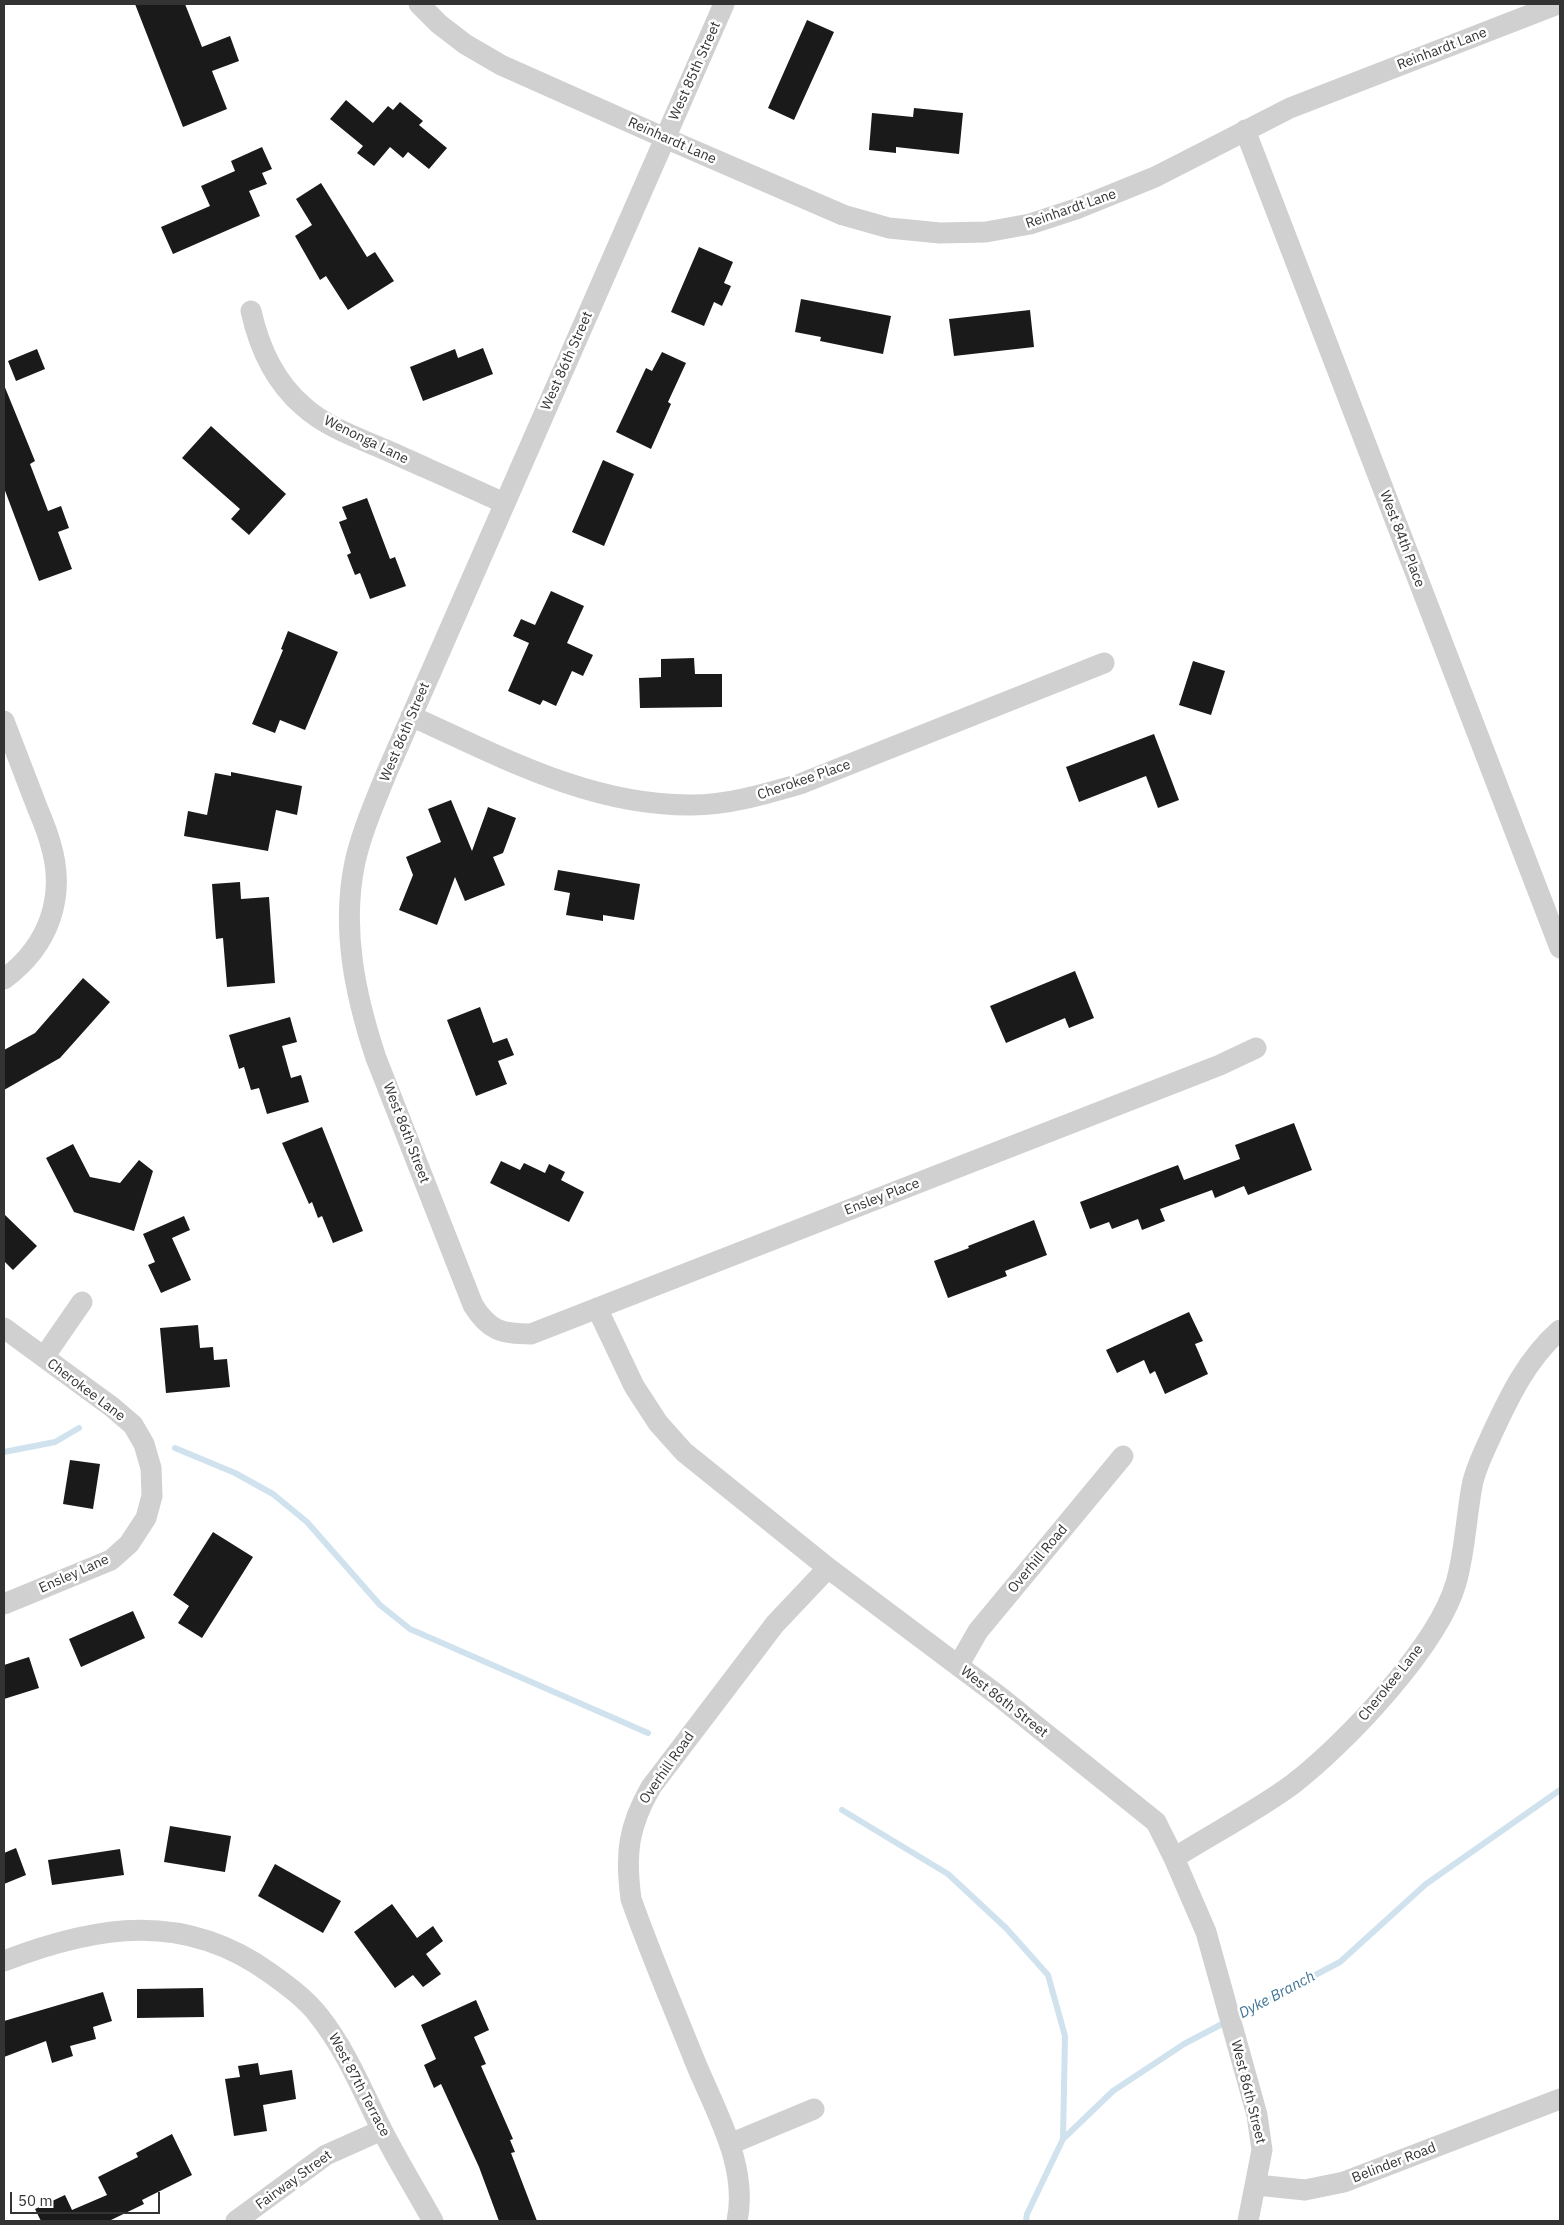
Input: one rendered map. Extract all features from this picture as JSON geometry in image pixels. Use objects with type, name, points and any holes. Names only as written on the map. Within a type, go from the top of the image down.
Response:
[{"type":"street","name":"Reinhardt Lane","points":[[419,4],[439,24],[465,44],[501,65],[665,138],[843,216],[889,228],[940,233],[986,232],[1030,224],[1076,209],[1154,177],[1290,108],[1558,4]]},
{"type":"street","name":"West 85th Street","points":[[665,138],[724,4]]},
{"type":"street","name":"West 84th Place","points":[[1245,130],[1560,948]]},
{"type":"street","name":"West 86th Street","points":[[505,1334],[483,1321],[474,1305],[376,1058],[362,1016],[353,968],[350,919],[355,864],[364,828],[411,716],[665,138]]},
{"type":"street","name":"Wenonga Lane","points":[[251,311],[258,340],[270,365],[284,386],[303,406],[348,433],[504,503]]},
{"type":"street","name":"Cherokee Place","points":[[411,716],[564,783],[610,798],[653,804],[694,806],[752,798],[800,784],[1104,663]]},
{"type":"street","points":[[4,721],[51,843],[57,889],[52,918],[41,941],[21,967],[4,979]]},
{"type":"street","name":"Ensley Place","points":[[505,1334],[531,1334],[1211,1068],[1256,1048]]},
{"type":"street","name":"Cherokee Lane","points":[[44,1357],[82,1302]]},
{"type":"street","name":"West 86th Street","points":[[598,1308],[634,1386],[658,1423],[677,1445],[706,1472],[828,1568],[958,1666],[1156,1822],[1206,1932],[1244,2068],[1257,2115],[1262,2150],[1257,2185]]},
{"type":"street","name":"Cherokee Lane","points":[[4,1328],[133,1425],[144,1444],[152,1468],[152,1476]]},
{"type":"street","name":"Cherokee Lane","points":[[1174,1858],[1293,1784],[1353,1730],[1412,1661],[1440,1620],[1456,1584],[1472,1484],[1504,1407],[1527,1367],[1538,1352],[1560,1330]]},
{"type":"street","name":"Overhill Road","points":[[958,1666],[978,1631],[1123,1456]]},
{"type":"street","name":"Ensley Lane","points":[[4,1604],[111,1560],[129,1544],[146,1518],[152,1496],[152,1476]]},
{"type":"street","name":"Overhill Road","points":[[737,2221],[739,2187],[730,2144],[631,1900],[627,1867],[630,1838],[638,1811],[651,1787],[775,1624],[828,1568]]},
{"type":"street","name":"West 87th Terrace","points":[[4,1961],[49,1944],[91,1934],[140,1929],[183,1934],[236,1953],[254,1962],[294,1990],[318,2014],[349,2062],[382,2130],[432,2221]]},
{"type":"street","name":"Belinder Road","points":[[1257,2185],[1305,2190],[1344,2182],[1560,2099]]},
{"type":"street","points":[[730,2144],[814,2109]]},
{"type":"street","name":"Fairway Street","points":[[236,2221],[326,2155],[382,2130]]},
{"type":"street","points":[[1248,2221],[1257,2185]]},
{"type":"building","points":[[135,4],[185,4],[202,47],[230,36],[239,61],[212,71],[227,109],[183,127]]},
{"type":"building","points":[[807,20],[834,32],[794,120],[768,108]]},
{"type":"building","points":[[346,100],[373,123],[388,106],[393,110],[400,102],[423,121],[419,125],[447,148],[429,169],[408,152],[403,158],[390,147],[374,166],[357,153],[363,146],[330,119]]},
{"type":"building","points":[[914,108],[963,113],[959,154],[896,147],[896,153],[869,150],[872,113],[913,117]]},
{"type":"building","points":[[262,147],[272,169],[262,173],[267,184],[249,191],[260,216],[173,254],[161,227],[210,206],[201,186],[235,171],[231,161]]},
{"type":"building","points":[[321,183],[367,257],[375,252],[394,281],[348,310],[326,276],[320,280],[295,236],[312,225],[296,199]]},
{"type":"building","points":[[699,247],[733,262],[724,283],[731,286],[722,306],[714,302],[704,326],[671,312]]},
{"type":"building","points":[[801,299],[891,316],[883,354],[820,341],[821,337],[795,332]]},
{"type":"building","points":[[1030,310],[1034,347],[954,356],[949,319]]},
{"type":"building","points":[[483,348],[493,374],[423,401],[410,367],[455,349],[458,358]]},
{"type":"building","points":[[37,349],[45,369],[16,381],[8,361]]},
{"type":"building","points":[[662,352],[686,363],[668,402],[671,404],[651,449],[616,432],[646,368],[652,371]]},
{"type":"building","points":[[4,385],[35,461],[30,464],[48,511],[61,506],[69,528],[58,532],[72,569],[39,581],[4,488]]},
{"type":"building","points":[[211,426],[286,494],[249,535],[231,519],[240,509],[182,458]]},
{"type":"building","points":[[603,460],[634,474],[604,546],[572,532]]},
{"type":"building","points":[[367,498],[390,559],[395,557],[406,586],[370,599],[360,573],[355,575],[347,555],[351,553],[339,522],[347,519],[342,507]]},
{"type":"building","points":[[551,591],[584,606],[567,643],[593,655],[583,676],[572,671],[556,706],[543,700],[540,705],[508,691],[529,643],[513,636],[521,619],[535,625]]},
{"type":"building","points":[[288,631],[338,652],[305,730],[280,720],[275,733],[252,724],[283,650],[281,649]]},
{"type":"building","points":[[694,658],[695,674],[722,674],[722,707],[640,708],[639,678],[661,677],[661,659]]},
{"type":"building","points":[[1193,661],[1225,671],[1211,715],[1179,705]]},
{"type":"building","points":[[1154,734],[1179,800],[1158,808],[1146,776],[1079,802],[1066,767]]},
{"type":"building","points":[[231,772],[302,786],[297,815],[276,810],[268,851],[184,836],[188,811],[207,815],[215,773],[231,776]]},
{"type":"building","points":[[451,800],[472,851],[488,807],[516,818],[503,853],[493,857],[505,885],[465,901],[455,877],[437,925],[399,910],[413,875],[406,857],[441,842],[428,809]]},
{"type":"building","points":[[558,870],[640,884],[634,920],[603,915],[603,921],[566,915],[570,893],[554,890]]},
{"type":"building","points":[[240,882],[241,899],[269,897],[275,983],[227,987],[223,938],[216,939],[212,884]]},
{"type":"building","points":[[1075,971],[1094,1018],[1069,1028],[1065,1018],[1006,1043],[990,1006]]},
{"type":"building","points":[[83,978],[110,1002],[60,1058],[4,1090],[4,1050],[35,1033]]},
{"type":"building","points":[[480,1007],[493,1043],[507,1038],[514,1055],[498,1061],[507,1084],[476,1096],[447,1020]]},
{"type":"building","points":[[290,1017],[297,1042],[282,1046],[291,1078],[301,1075],[309,1102],[267,1114],[259,1088],[251,1090],[244,1067],[239,1069],[229,1035]]},
{"type":"building","points":[[1294,1123],[1312,1170],[1248,1195],[1244,1186],[1215,1198],[1212,1190],[1160,1209],[1165,1221],[1142,1230],[1138,1219],[1112,1229],[1109,1222],[1090,1229],[1080,1202],[1178,1165],[1184,1180],[1240,1159],[1235,1145]]},
{"type":"building","points":[[322,1127],[363,1231],[333,1243],[322,1216],[318,1218],[312,1202],[309,1204],[282,1143]]},
{"type":"building","points":[[73,1144],[90,1177],[120,1183],[139,1160],[153,1171],[134,1231],[74,1212],[46,1158]]},
{"type":"building","points":[[501,1161],[520,1170],[524,1163],[545,1173],[549,1164],[565,1172],[561,1180],[584,1192],[569,1222],[490,1183]]},
{"type":"building","points":[[4,1214],[37,1246],[13,1270],[4,1261]]},
{"type":"building","points":[[184,1216],[190,1230],[172,1238],[191,1280],[161,1293],[148,1265],[155,1262],[143,1234]]},
{"type":"building","points":[[1034,1220],[1047,1255],[1005,1271],[1007,1276],[948,1298],[934,1261]]},
{"type":"building","points":[[1189,1312],[1203,1341],[1195,1344],[1208,1374],[1165,1394],[1155,1371],[1150,1374],[1144,1360],[1117,1373],[1106,1350]]},
{"type":"building","points":[[198,1325],[200,1348],[213,1347],[214,1360],[227,1359],[230,1387],[166,1393],[160,1328]]},
{"type":"building","points":[[70,1460],[100,1464],[93,1509],[63,1504]]},
{"type":"building","points":[[213,1532],[253,1557],[202,1638],[178,1623],[189,1606],[173,1595]]},
{"type":"building","points":[[133,1611],[145,1638],[81,1667],[69,1639]]},
{"type":"building","points":[[29,1657],[39,1688],[4,1699],[4,1665]]},
{"type":"building","points":[[170,1826],[231,1836],[225,1872],[164,1862]]},
{"type":"building","points":[[16,1848],[26,1875],[4,1884],[4,1853]]},
{"type":"building","points":[[120,1849],[124,1875],[52,1885],[48,1860]]},
{"type":"building","points":[[275,1864],[341,1901],[323,1933],[258,1896]]},
{"type":"building","points":[[392,1904],[417,1938],[433,1926],[443,1941],[426,1954],[441,1974],[423,1987],[413,1975],[395,1988],[354,1932]]},
{"type":"building","points":[[203,1988],[204,2017],[137,2018],[137,1989]]},
{"type":"building","points":[[103,1992],[112,2021],[93,2027],[96,2039],[70,2046],[73,2056],[52,2063],[46,2041],[4,2057],[4,2021]]},
{"type":"building","points":[[476,2000],[489,2030],[474,2037],[486,2064],[481,2066],[513,2139],[510,2140],[515,2152],[511,2153],[537,2221],[499,2221],[479,2167],[441,2084],[434,2088],[424,2065],[436,2059],[421,2025]]},
{"type":"building","points":[[258,2063],[260,2075],[292,2070],[296,2099],[263,2105],[267,2131],[234,2136],[225,2079],[240,2077],[238,2066]]},
{"type":"building","points":[[172,2134],[192,2175],[142,2200],[144,2204],[109,2221],[41,2221],[35,2209],[65,2195],[72,2210],[107,2195],[98,2177],[138,2157],[136,2153]]},
{"type":"waterway","points":[[4,1452],[55,1442],[79,1428]]},
{"type":"waterway","points":[[175,1448],[235,1473],[273,1494],[307,1522],[380,1605],[410,1629],[648,1733]]},
{"type":"waterway","name":"Dyke Branch","points":[[1026,2221],[1027,2214],[1063,2139],[1113,2091],[1184,2044],[1340,1962],[1426,1884],[1560,1790]]},
{"type":"waterway","points":[[842,1810],[948,1874],[1006,1928],[1048,1975],[1065,2036],[1063,2139]]}]
